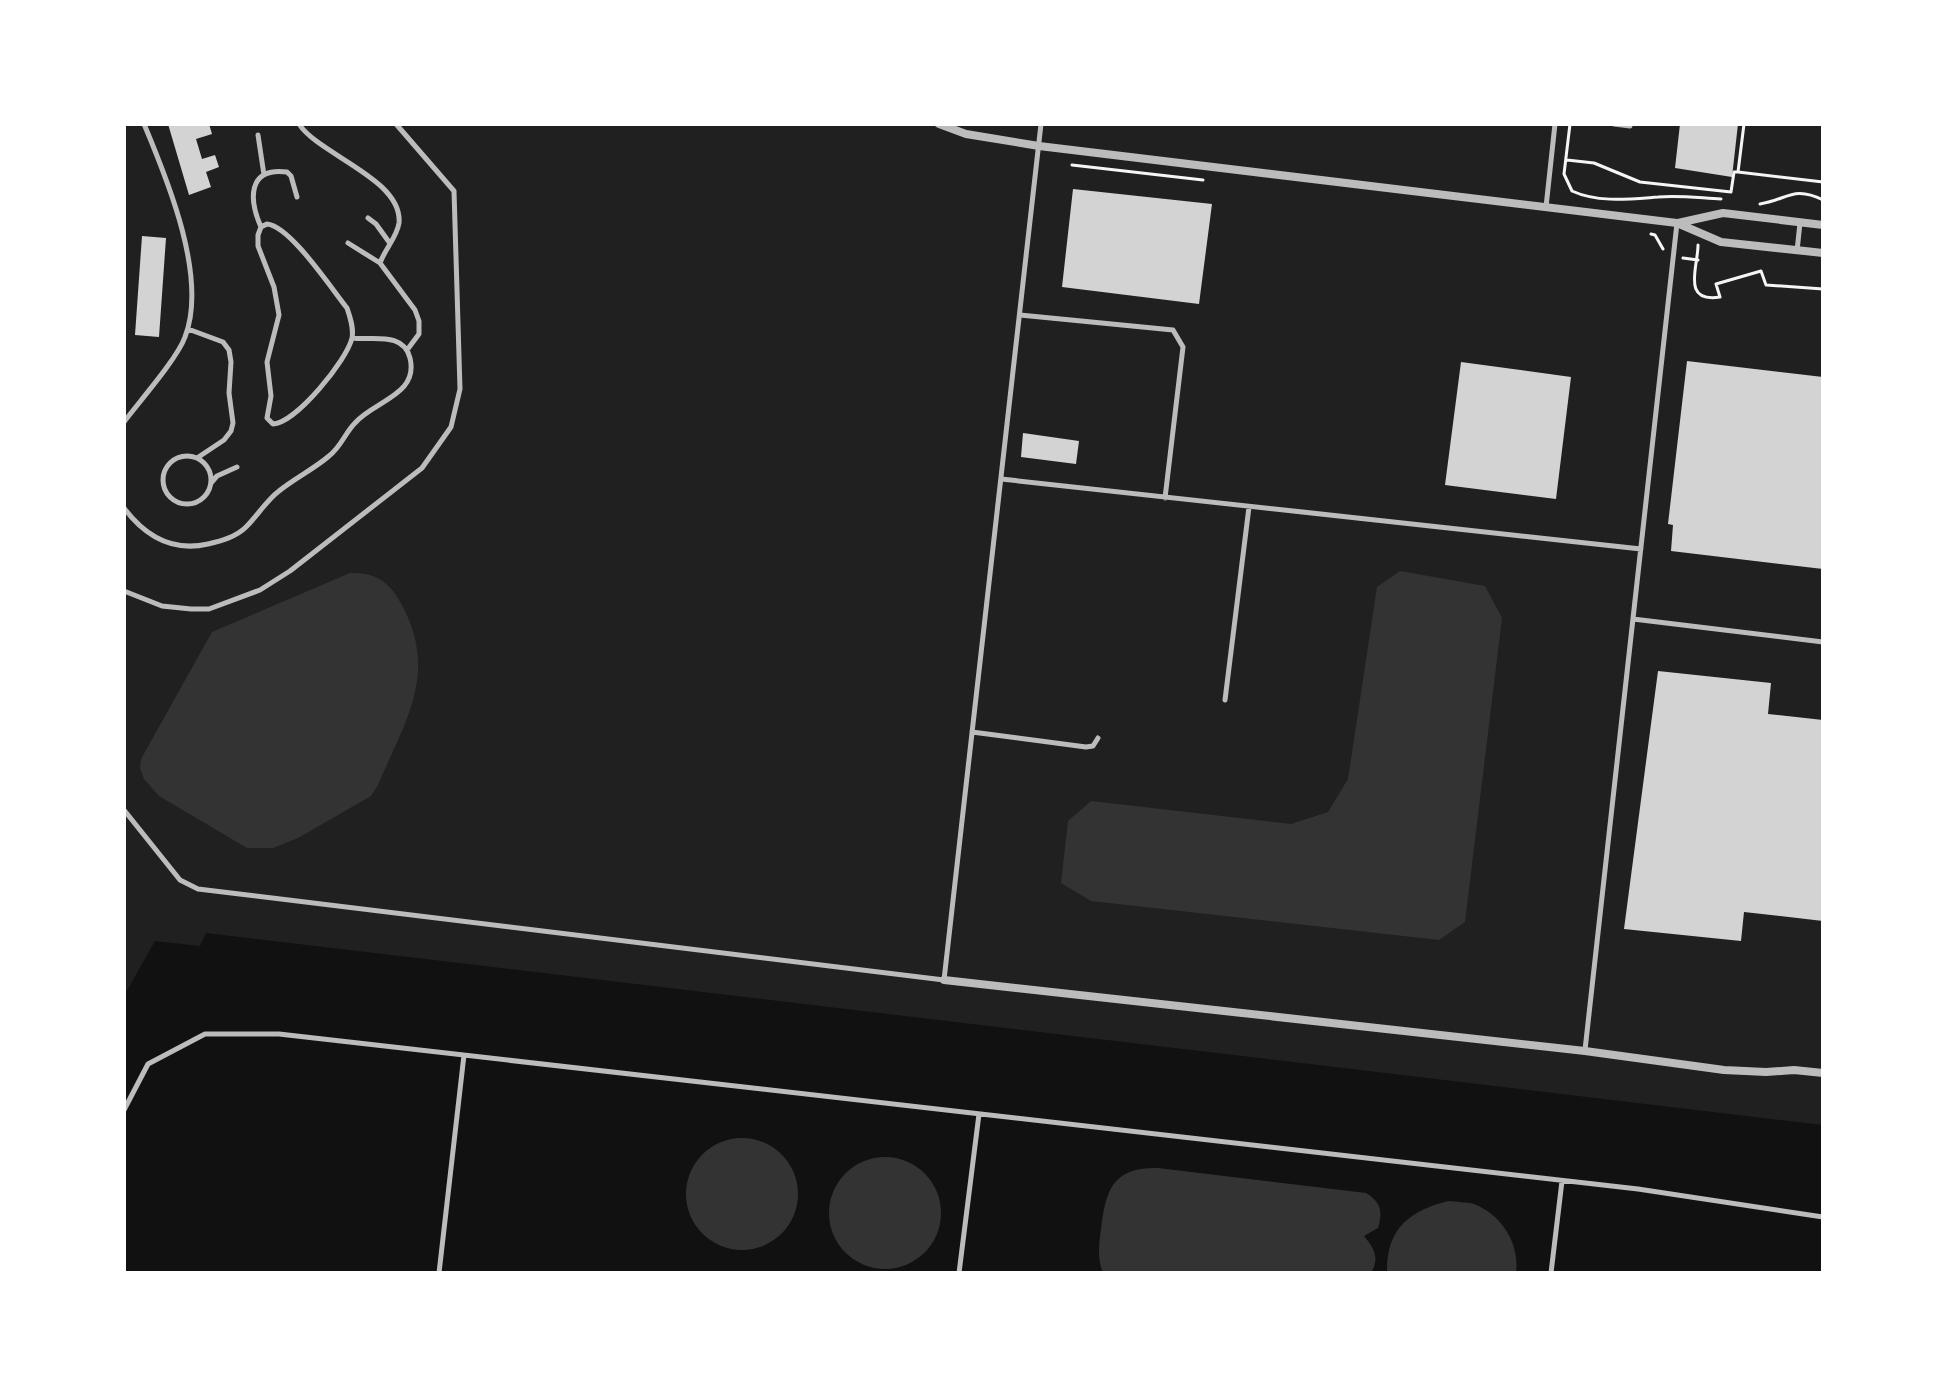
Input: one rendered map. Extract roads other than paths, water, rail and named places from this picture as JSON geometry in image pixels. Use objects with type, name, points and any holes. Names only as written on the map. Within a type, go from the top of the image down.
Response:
[{"type":"street","points":[[939,124],[966,134],[1039,146],[1677,223],[1721,242],[1823,253]]},
{"type":"street","points":[[1677,223],[1723,213],[1823,225]]},
{"type":"street","points":[[944,980],[1585,1051],[1724,1070],[1823,1073]]},
{"type":"lane","points":[[124,422],[184,341],[194,312],[187,252],[168,183],[144,124]]},
{"type":"lane","points":[[299,124],[316,141],[374,180],[395,203],[399,224],[380,263]]},
{"type":"lane","points":[[124,591],[162,606],[191,609],[219,606],[260,590],[290,571],[422,468],[451,427],[460,389],[454,191],[396,124]]},
{"type":"lane","points":[[124,810],[180,880],[198,889],[944,980],[1041,124]]},
{"type":"lane","points":[[1546,207],[1555,124]]},
{"type":"lane","points":[[1614,124],[1630,126]]},
{"type":"lane","points":[[258,135],[264,175]]},
{"type":"lane","points":[[261,227],[275,225],[310,262],[347,308],[352,320],[352,338],[346,351],[318,390],[290,419],[273,424],[267,418],[271,396],[267,362],[279,315],[274,287],[258,246],[261,227],[251,200],[258,181],[272,171],[287,172],[291,176],[297,197]]},
{"type":"lane","points":[[368,218],[385,234],[389,243]]},
{"type":"lane","points":[[1797,251],[1800,222]]},
{"type":"lane","points":[[1585,1051],[1677,223]]},
{"type":"lane","points":[[348,243],[380,263],[415,310],[419,334],[407,350]]},
{"type":"lane","points":[[1020,315],[1173,330],[1183,347],[1165,498]]},
{"type":"lane","points":[[188,329],[223,342],[229,350],[231,362],[231,431],[224,440],[197,458]]},
{"type":"lane","points":[[124,508],[137,525],[165,543],[197,547],[221,542],[245,528],[276,493],[337,449],[355,422],[402,391],[409,380],[411,370],[407,350],[388,338],[352,338]]},
{"type":"lane","points":[[210,484],[208,468],[197,458],[182,456],[169,464],[163,478],[167,493],[173,499],[188,504],[202,498],[217,476],[237,467]]},
{"type":"lane","points":[[1001,479],[1641,549]]},
{"type":"lane","points":[[1225,700],[1249,507]]},
{"type":"lane","points":[[1633,619],[1823,642]]},
{"type":"lane","points":[[972,732],[1086,747],[1093,746],[1098,738]]},
{"type":"lane","points":[[124,1110],[148,1064],[205,1034],[279,1034],[1638,1189],[1823,1217]]},
{"type":"lane","points":[[439,1273],[464,1055]]},
{"type":"lane","points":[[959,1273],[979,1114]]},
{"type":"lane","points":[[1551,1273],[1562,1181]]}]
